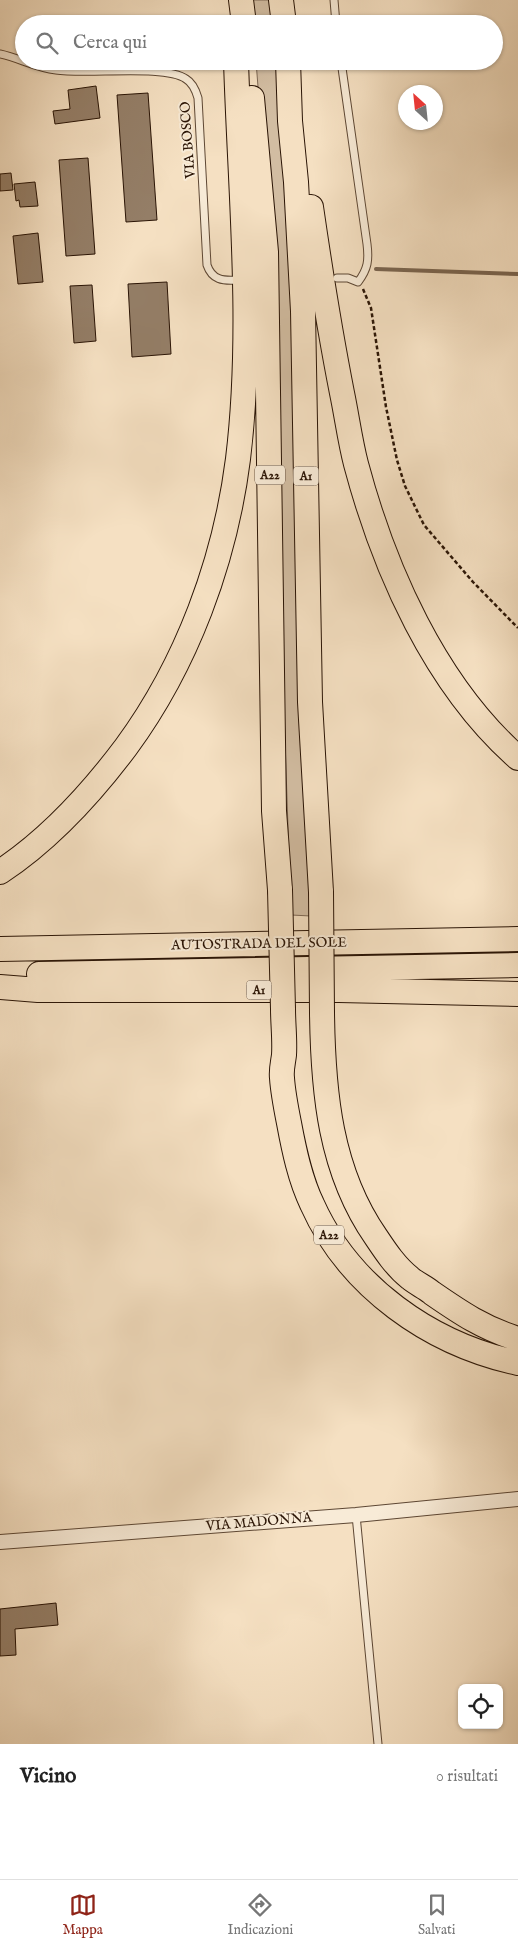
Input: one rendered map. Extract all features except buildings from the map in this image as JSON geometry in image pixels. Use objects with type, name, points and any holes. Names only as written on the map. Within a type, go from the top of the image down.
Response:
[{"type":"highway","points":[[234,0],[235,15]]},
{"type":"highway","points":[[241,0],[243,15]]},
{"type":"highway","points":[[281,0],[283,15]]},
{"type":"highway","points":[[0,872],[41,843],[61,823],[101,779],[144,723],[164,691],[182,654],[223,538],[238,459],[243,399],[244,260],[236,70]]},
{"type":"highway","name":"A22","points":[[249,70],[266,252],[274,811],[280,890],[284,1054],[282,1076],[291,1136],[311,1203],[332,1239],[351,1265],[373,1289],[418,1323],[446,1338],[474,1351],[518,1363]]},
{"type":"highway","name":"A1","points":[[289,70],[290,120],[296,182],[303,311],[310,702],[321,892],[324,1077],[333,1136],[338,1160],[352,1196],[367,1224],[387,1254],[410,1278],[456,1310],[499,1333],[518,1339]]},
{"type":"highway","name":"A1","points":[[290,70],[333,348],[355,461],[368,505],[390,564],[432,651],[469,706],[518,758]]},
{"type":"highway","name":"AUTOSTRADA DEL SOLE","points":[[0,949],[518,939]]},
{"type":"highway","name":"AUTOSTRADA DEL SOLE","points":[[0,975],[518,965]]},
{"type":"highway","name":"A1","points":[[0,987],[38,990],[338,990],[518,994]]},
{"type":"street","name":"VIA MADONNA","points":[[0,1542],[356,1515],[518,1500]]},
{"type":"lane","points":[[334,0],[335,15]]},
{"type":"lane","name":"VIA BOSCO","points":[[0,54],[15,58]]},
{"type":"lane","name":"VIA BOSCO","points":[[55,70],[159,72],[179,75],[194,86],[198,98],[207,265],[211,273],[218,279],[237,280]]},
{"type":"lane","points":[[337,278],[348,278],[358,282],[367,268],[368,255],[341,70]]},
{"type":"lane","points":[[356,1515],[378,1744]]},
{"type":"path","points":[[358,282],[364,289],[371,308],[386,407],[397,460],[405,486],[424,525],[473,582],[518,628]]},
{"type":"shaded area","points":[[250,0],[273,0],[275,15],[251,15]]},
{"type":"shaded area","points":[[257,70],[280,70],[295,253],[311,916],[291,915],[276,477],[271,255]]},
{"type":"waterway","points":[[376,269],[518,274]]}]
